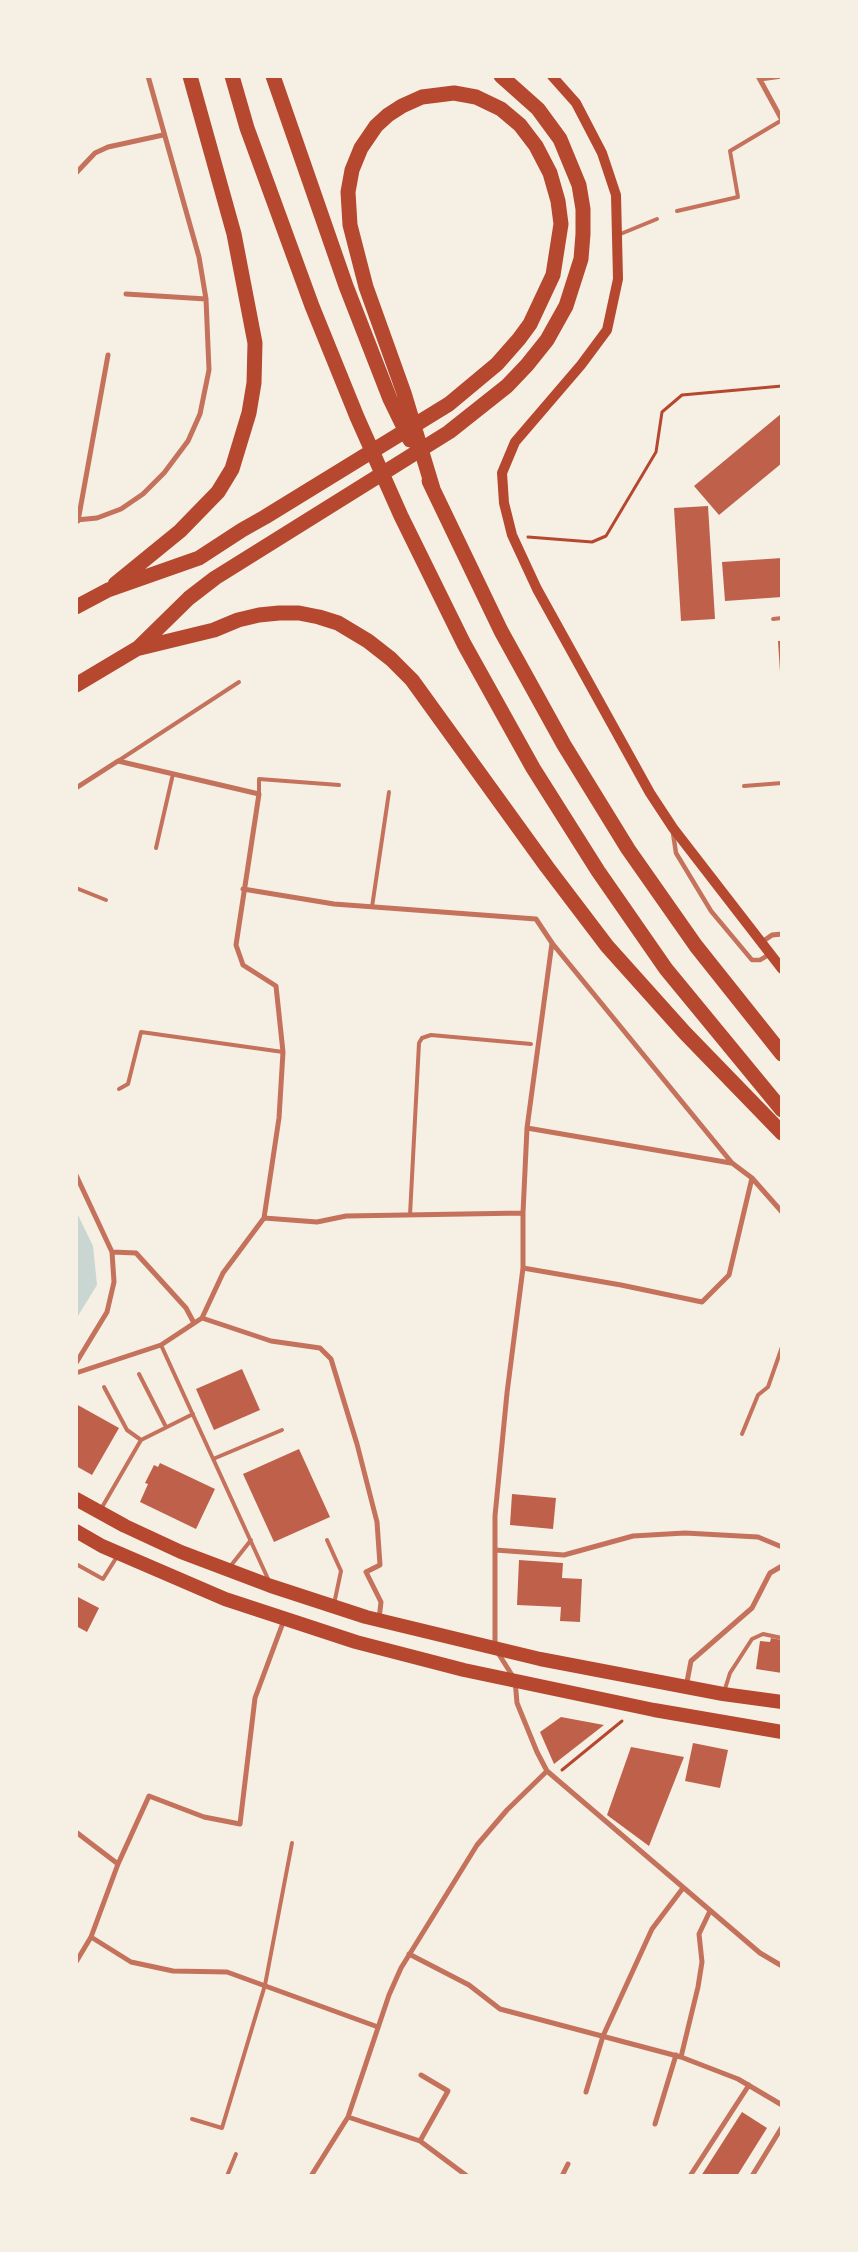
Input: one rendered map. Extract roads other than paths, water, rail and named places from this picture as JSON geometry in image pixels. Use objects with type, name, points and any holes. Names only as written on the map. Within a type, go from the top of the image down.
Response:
[{"type":"highway","points":[[108,590],[180,531],[218,492],[232,469],[251,406],[254,383],[255,343],[234,234],[190,76]]},
{"type":"highway","points":[[232,76],[247,128],[312,306],[357,417],[401,516],[464,644],[533,768],[598,871],[666,969],[782,1110]]},
{"type":"highway","points":[[274,76],[346,286],[397,396],[433,488],[501,631],[564,745],[628,849],[696,946],[782,1054]]},
{"type":"highway","points":[[76,685],[138,648],[189,598],[215,578],[449,432],[507,386],[547,340],[566,306],[580,259],[583,209],[578,185],[560,139],[538,109],[501,76]]},
{"type":"highway","points":[[76,607],[108,590],[199,558],[449,404],[497,364],[519,339],[534,316],[553,275],[561,224],[558,201],[550,173],[536,146],[520,125],[501,109],[476,97],[454,93],[422,97],[402,106],[376,126],[361,148],[352,170],[348,192],[350,225],[397,396]]},
{"type":"highway","points":[[138,648],[214,630],[258,615],[279,613],[299,613],[319,617],[338,623],[368,641],[391,659],[412,680],[546,867],[607,946],[685,1033],[782,1133]]},
{"type":"highway","points":[[76,1499],[125,1526],[181,1552],[271,1586],[379,1620],[540,1659],[723,1694],[782,1702]]},
{"type":"highway","points":[[76,1531],[119,1553],[225,1599],[284,1620],[356,1642],[464,1670],[654,1710],[782,1732]]},
{"type":"main road","points":[[552,76],[576,103],[602,153],[616,195],[618,279],[607,330],[581,365],[516,442],[502,472],[504,503],[512,535],[537,589],[650,793],[672,828],[782,970]]},
{"type":"street","points":[[108,355],[77,520],[97,518],[121,509],[143,494],[164,472],[188,441],[200,414],[209,370],[206,299],[199,257],[163,135],[148,76]]},
{"type":"street","points":[[782,76],[759,78],[782,120]]},
{"type":"street","points":[[76,173],[95,153],[108,147],[163,135]]},
{"type":"street","points":[[126,294],[206,299]]},
{"type":"street","points":[[76,788],[118,761],[258,794],[236,946],[243,965],[276,986],[283,1052],[279,1118],[264,1218],[223,1272],[202,1318],[161,1345],[76,1373]]},
{"type":"street","points":[[672,828],[676,853],[711,911],[752,960],[760,960],[770,954]]},
{"type":"street","points":[[243,889],[334,904],[536,919],[552,943],[732,1163],[752,1178],[782,1212]]},
{"type":"street","points":[[762,942],[772,935],[782,934]]},
{"type":"street","points":[[552,943],[527,1128],[522,1213],[523,1268],[495,1516],[495,1648],[515,1680],[517,1703],[547,1771],[760,1953],[782,1966]]},
{"type":"street","points":[[527,1128],[732,1163]]},
{"type":"street","points":[[76,1175],[112,1252],[114,1282],[109,1305],[94,1336],[76,1363]]},
{"type":"street","points":[[523,1268],[621,1285],[702,1302],[729,1275],[752,1178]]},
{"type":"street","points":[[264,1218],[317,1222],[346,1216],[522,1213]]},
{"type":"street","points":[[112,1252],[136,1254],[186,1308],[194,1323]]},
{"type":"street","points":[[202,1318],[271,1341],[320,1348],[331,1359],[357,1444],[377,1522],[380,1565],[366,1572],[381,1602],[379,1620]]},
{"type":"street","points":[[495,1550],[564,1555],[633,1536],[685,1533],[758,1537],[782,1547]]},
{"type":"street","points":[[686,1687],[691,1661],[752,1608],[770,1573],[782,1566]]},
{"type":"street","points":[[76,1962],[91,1937],[118,1864],[149,1796],[204,1817],[240,1824],[255,1698],[284,1620]]},
{"type":"street","points":[[311,2176],[348,2117],[389,1994],[409,1954],[477,1845],[507,1810],[547,1771]]},
{"type":"street","points":[[76,1832],[118,1864]]},
{"type":"street","points":[[586,2092],[603,2036],[652,1929],[683,1888]]},
{"type":"street","points":[[655,2124],[678,2056],[698,1987],[702,1962],[699,1934],[710,1911]]},
{"type":"street","points":[[91,1937],[131,1962],[172,1971],[227,1972],[378,2027]]},
{"type":"street","points":[[409,1954],[469,1985],[500,2009],[678,2056],[749,2085],[782,2105]]},
{"type":"street","points":[[420,2141],[448,2091],[421,2075]]},
{"type":"street","points":[[690,2176],[749,2085]]},
{"type":"street","points":[[348,2117],[420,2141],[467,2176]]},
{"type":"street","points":[[752,2176],[782,2127]]},
{"type":"street","points":[[562,2176],[568,2164]]},
{"type":"lane","points":[[676,211],[738,196],[730,150],[782,120]]},
{"type":"lane","points":[[618,235],[657,219]]},
{"type":"lane","points":[[773,619],[782,618]]},
{"type":"lane","points":[[118,761],[239,682]]},
{"type":"lane","points":[[156,848],[173,774]]},
{"type":"lane","points":[[258,794],[259,779],[339,785]]},
{"type":"lane","points":[[744,786],[782,783]]},
{"type":"lane","points":[[372,907],[389,792]]},
{"type":"lane","points":[[76,888],[106,900]]},
{"type":"lane","points":[[119,1089],[128,1084],[141,1032],[283,1052]]},
{"type":"lane","points":[[410,1215],[419,1043],[422,1038],[430,1036],[531,1044]]},
{"type":"lane","points":[[161,1345],[271,1586]]},
{"type":"lane","points":[[742,1434],[758,1395],[768,1388],[782,1347]]},
{"type":"lane","points":[[139,1374],[166,1428]]},
{"type":"lane","points":[[104,1387],[127,1430],[141,1440]]},
{"type":"lane","points":[[99,1512],[141,1440],[193,1414]]},
{"type":"lane","points":[[213,1459],[282,1430]]},
{"type":"lane","points":[[228,1570],[251,1540]]},
{"type":"lane","points":[[327,1540],[341,1571],[333,1606]]},
{"type":"lane","points":[[76,1564],[103,1579],[119,1553]]},
{"type":"lane","points":[[723,1694],[730,1672],[752,1639],[763,1634],[782,1638]]},
{"type":"lane","points":[[192,2119],[222,2128],[265,1985],[292,1843]]},
{"type":"lane","points":[[227,2176],[236,2154]]}]
